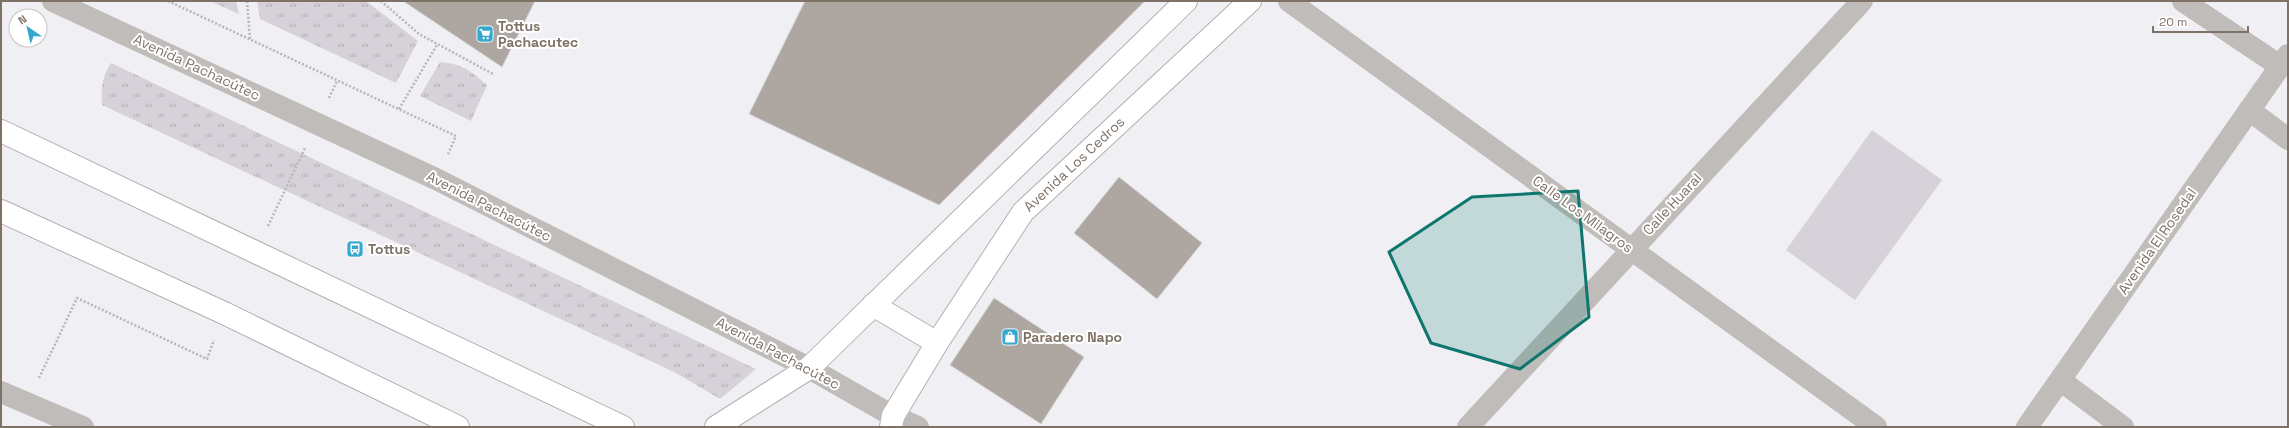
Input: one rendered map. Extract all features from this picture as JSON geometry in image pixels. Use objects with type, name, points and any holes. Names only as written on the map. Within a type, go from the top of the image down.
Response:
[{"type":"main road","points":[[716,427],[809,368],[1186,1]]},
{"type":"main road","name":"Avenida Los Cedros","points":[[892,421],[937,343],[1023,212],[1250,1]]},
{"type":"main road","points":[[1,131],[623,427]]},
{"type":"main road","points":[[1,211],[224,313],[458,427]]},
{"type":"main road","points":[[873,305],[937,343]]},
{"type":"street","name":"Avenida Pachacútec","points":[[54,1],[317,122],[436,179],[809,368],[892,421],[918,427]]},
{"type":"street","name":"Calle Los Milagros","points":[[1289,1],[1876,427]]},
{"type":"street","name":"Calle Huaral","points":[[1468,427],[1631,248],[1862,1]]},
{"type":"street","points":[[2183,1],[2284,61]]},
{"type":"street","name":"Avenida El Rosedal","points":[[2027,427],[2284,61]]},
{"type":"street","points":[[2249,110],[2288,138]]},
{"type":"street","points":[[2060,380],[2123,427]]},
{"type":"street","points":[[1,392],[83,427]]},
{"type":"path","points":[[168,1],[456,136],[436,179]]},
{"type":"path","points":[[247,1],[250,39]]},
{"type":"path","points":[[381,1],[419,34],[493,74]]},
{"type":"path","points":[[399,109],[437,45]]},
{"type":"path","points":[[256,252],[337,81]]},
{"type":"path","points":[[27,403],[77,298],[207,359],[224,313]]},
{"type":"highlighted area","points":[[1578,191],[1589,317],[1520,369],[1431,343],[1389,252],[1472,197]]},
{"type":"green space","points":[[210,1],[236,1],[239,14]]},
{"type":"green space","points":[[257,1],[366,1],[418,41],[396,83],[260,19]]},
{"type":"green space","points":[[440,62],[461,66],[487,85],[471,121],[420,96]]},
{"type":"green space","points":[[111,63],[756,369],[720,399],[674,372],[102,105],[103,83]]},
{"type":"green space","points":[[1872,130],[1942,180],[1855,300],[1786,250]]},
{"type":"building","name":"Tottus Pachacutec","points":[[403,1],[535,1],[502,67]]},
{"type":"building","points":[[805,1],[1145,1],[939,205],[749,114]]},
{"type":"building","points":[[1119,177],[1202,243],[1157,299],[1074,233]]},
{"type":"building","points":[[994,298],[1084,357],[1041,424],[950,365]]},
{"type":"place","name":"Tottus Pachacutec","points":[[485,34]]},
{"type":"place","name":"Tottus","points":[[355,249]]},
{"type":"place","name":"Paradero Napo","points":[[1010,337]]}]
